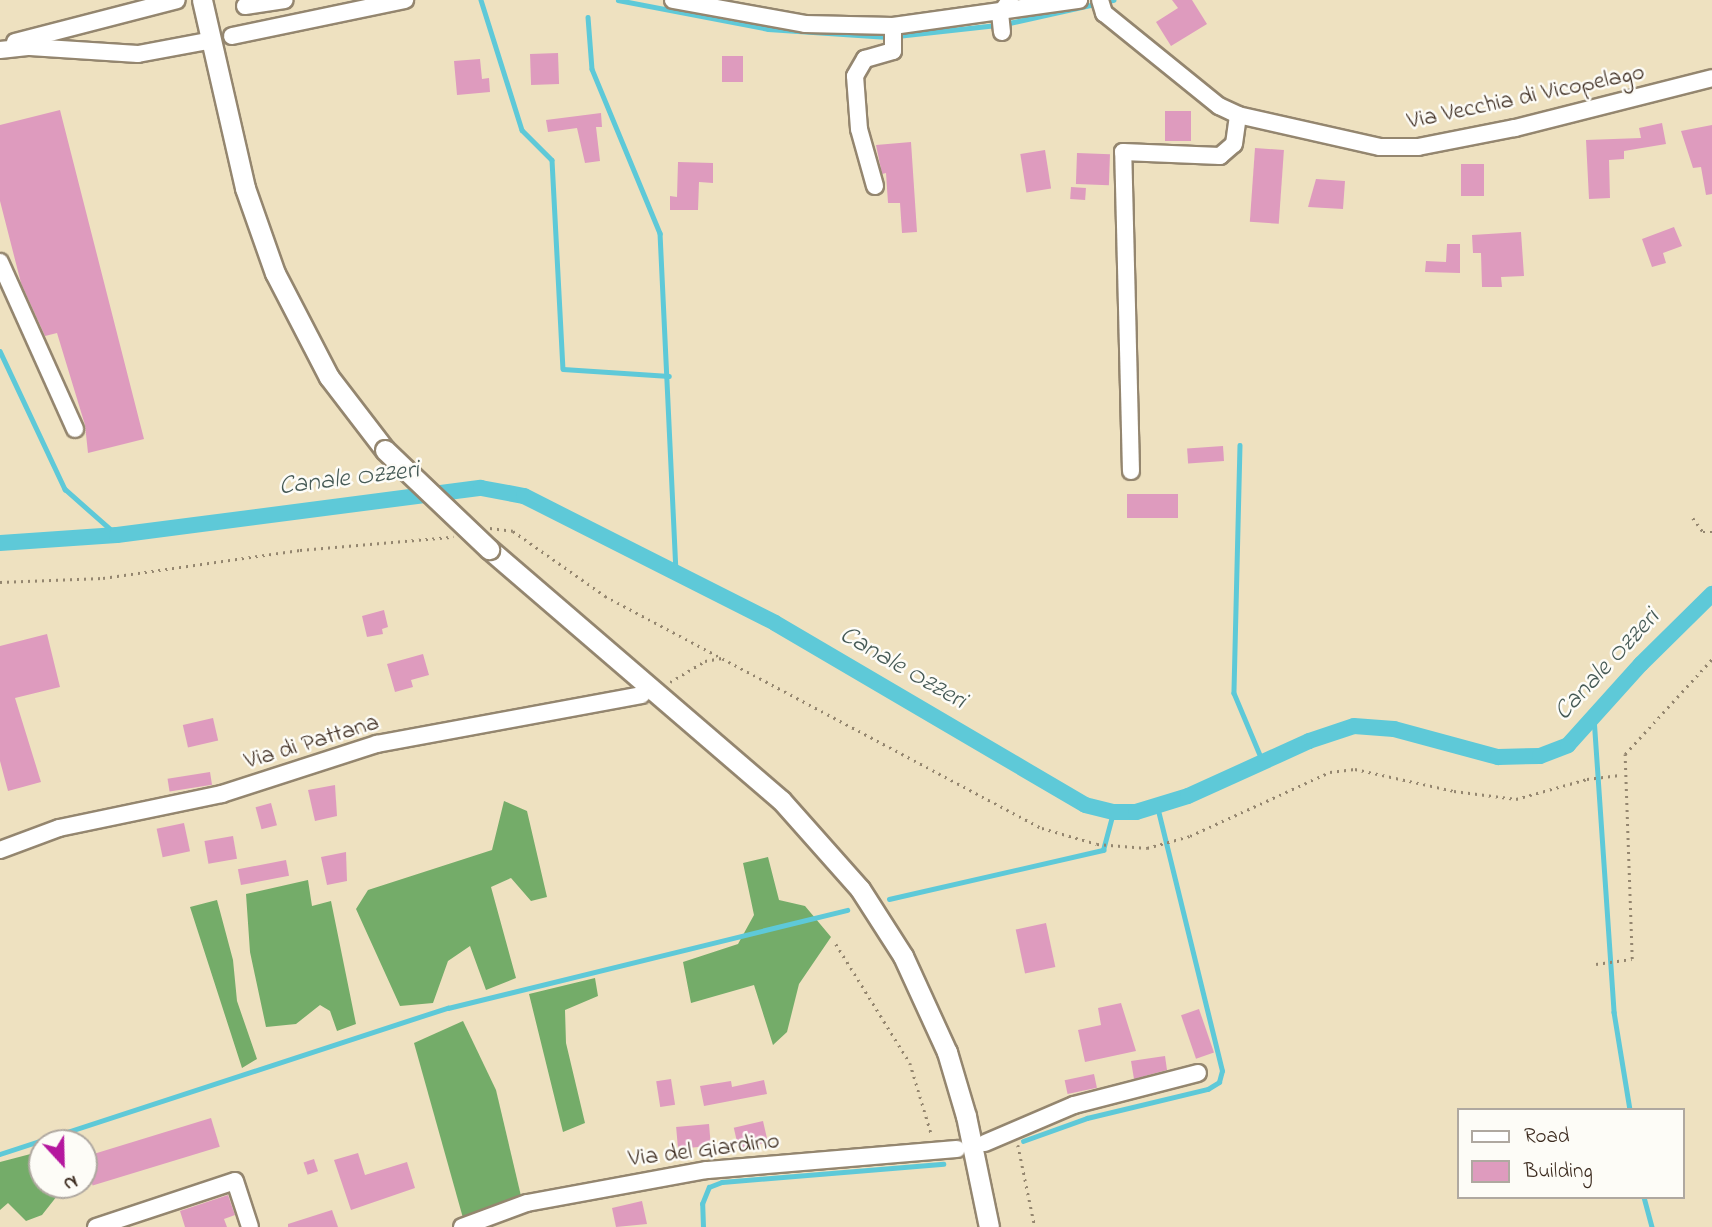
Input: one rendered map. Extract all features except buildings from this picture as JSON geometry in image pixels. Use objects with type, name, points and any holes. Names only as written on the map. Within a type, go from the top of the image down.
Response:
[{"type":"main road","points":[[202,0],[246,188],[275,273],[329,377],[385,450],[781,800],[860,889],[903,956],[947,1052],[966,1116],[989,1227]]},
{"type":"street","points":[[0,49],[177,0]]},
{"type":"street","points":[[246,6],[285,0]]},
{"type":"street","points":[[232,36],[331,7],[405,0]]},
{"type":"street","points":[[673,0],[805,24],[893,33],[1001,22],[1079,0]]},
{"type":"street","points":[[1001,22],[1010,0]]},
{"type":"street","name":"Via Vecchia di Vicopelago","points":[[1102,5],[1202,93],[1238,115],[1380,147],[1418,147],[1628,102],[1712,78]]},
{"type":"street","points":[[875,186],[859,129],[855,76],[860,62],[888,55],[893,33]]},
{"type":"street","points":[[0,49],[30,47],[138,54],[203,42]]},
{"type":"street","points":[[1131,471],[1123,152],[1220,156],[1234,145],[1238,115]]},
{"type":"street","points":[[0,261],[75,429]]},
{"type":"street","name":"Via di Pattana","points":[[0,850],[59,828],[222,794],[377,744],[641,695]]},
{"type":"street","points":[[985,1143],[1074,1105],[1198,1073]]},
{"type":"street","name":"Via del Giardino","points":[[462,1227],[527,1203],[706,1170],[957,1149]]},
{"type":"street","points":[[96,1227],[235,1181],[250,1227]]},
{"type":"path","points":[[1693,518],[1703,533],[1712,532]]},
{"type":"path","points":[[485,540],[495,527],[513,531],[605,596],[1042,828],[1097,844],[1158,845],[1204,832],[1331,772],[1356,769],[1454,791],[1516,799],[1587,779],[1622,775]]},
{"type":"path","points":[[0,582],[103,578],[300,550],[456,537]]},
{"type":"path","points":[[670,682],[705,661],[725,658]]},
{"type":"path","points":[[1596,964],[1626,962],[1632,959],[1622,775],[1625,754],[1633,740],[1712,659]]},
{"type":"path","points":[[836,944],[910,1063],[936,1152]]},
{"type":"path","points":[[1014,1129],[1035,1227]]},
{"type":"green space","points":[[504,801],[527,811],[547,897],[531,901],[511,878],[491,887],[516,978],[486,990],[470,946],[448,961],[433,1003],[400,1006],[356,909],[368,890],[492,850]]},
{"type":"green space","points":[[768,857],[779,900],[805,906],[831,937],[799,984],[787,1032],[773,1045],[754,985],[691,1003],[683,962],[738,944],[754,915],[743,863]]},
{"type":"green space","points":[[308,880],[312,906],[331,901],[356,1024],[337,1031],[330,1011],[320,1005],[296,1024],[266,1027],[250,952],[246,894]]},
{"type":"green space","points":[[217,900],[233,960],[237,1001],[257,1059],[242,1068],[190,907]]},
{"type":"green space","points":[[595,978],[598,996],[565,1010],[566,1043],[585,1123],[563,1132],[529,994]]},
{"type":"green space","points":[[463,1021],[496,1090],[521,1196],[463,1218],[414,1043]]},
{"type":"green space","points":[[28,1155],[28,1199],[55,1199],[42,1215],[26,1221],[8,1203],[0,1210],[0,1162]]},
{"type":"waterway","points":[[481,0],[522,130],[552,160],[563,369],[669,376]]},
{"type":"waterway","points":[[618,0],[768,29],[888,37]]},
{"type":"waterway","points":[[1005,24],[1113,0]]},
{"type":"waterway","points":[[588,17],[592,69],[660,233],[676,573]]},
{"type":"waterway","points":[[897,36],[996,25]]},
{"type":"waterway","points":[[0,351],[65,489],[117,535]]},
{"type":"waterway","points":[[1240,445],[1234,693],[1263,762]]},
{"type":"waterway","name":"Canale Ozzeri","points":[[0,543],[117,535],[481,488],[524,496],[775,623],[1085,805],[1113,812],[1136,812],[1188,796],[1309,741],[1354,726],[1394,729],[1498,757],[1540,756],[1568,745],[1641,664],[1712,594]]},
{"type":"waterway","points":[[1594,717],[1614,1012],[1630,1108]]},
{"type":"waterway","points":[[1023,1141],[1087,1118],[1208,1089],[1219,1082],[1222,1071],[1157,807]]},
{"type":"waterway","points":[[889,899],[1103,850],[1113,812]]},
{"type":"waterway","points":[[0,1154],[448,1008],[847,910]]},
{"type":"waterway","points":[[703,1227],[702,1204],[709,1187],[722,1182],[943,1164]]},
{"type":"waterway","points":[[1645,1199],[1652,1227]]}]
